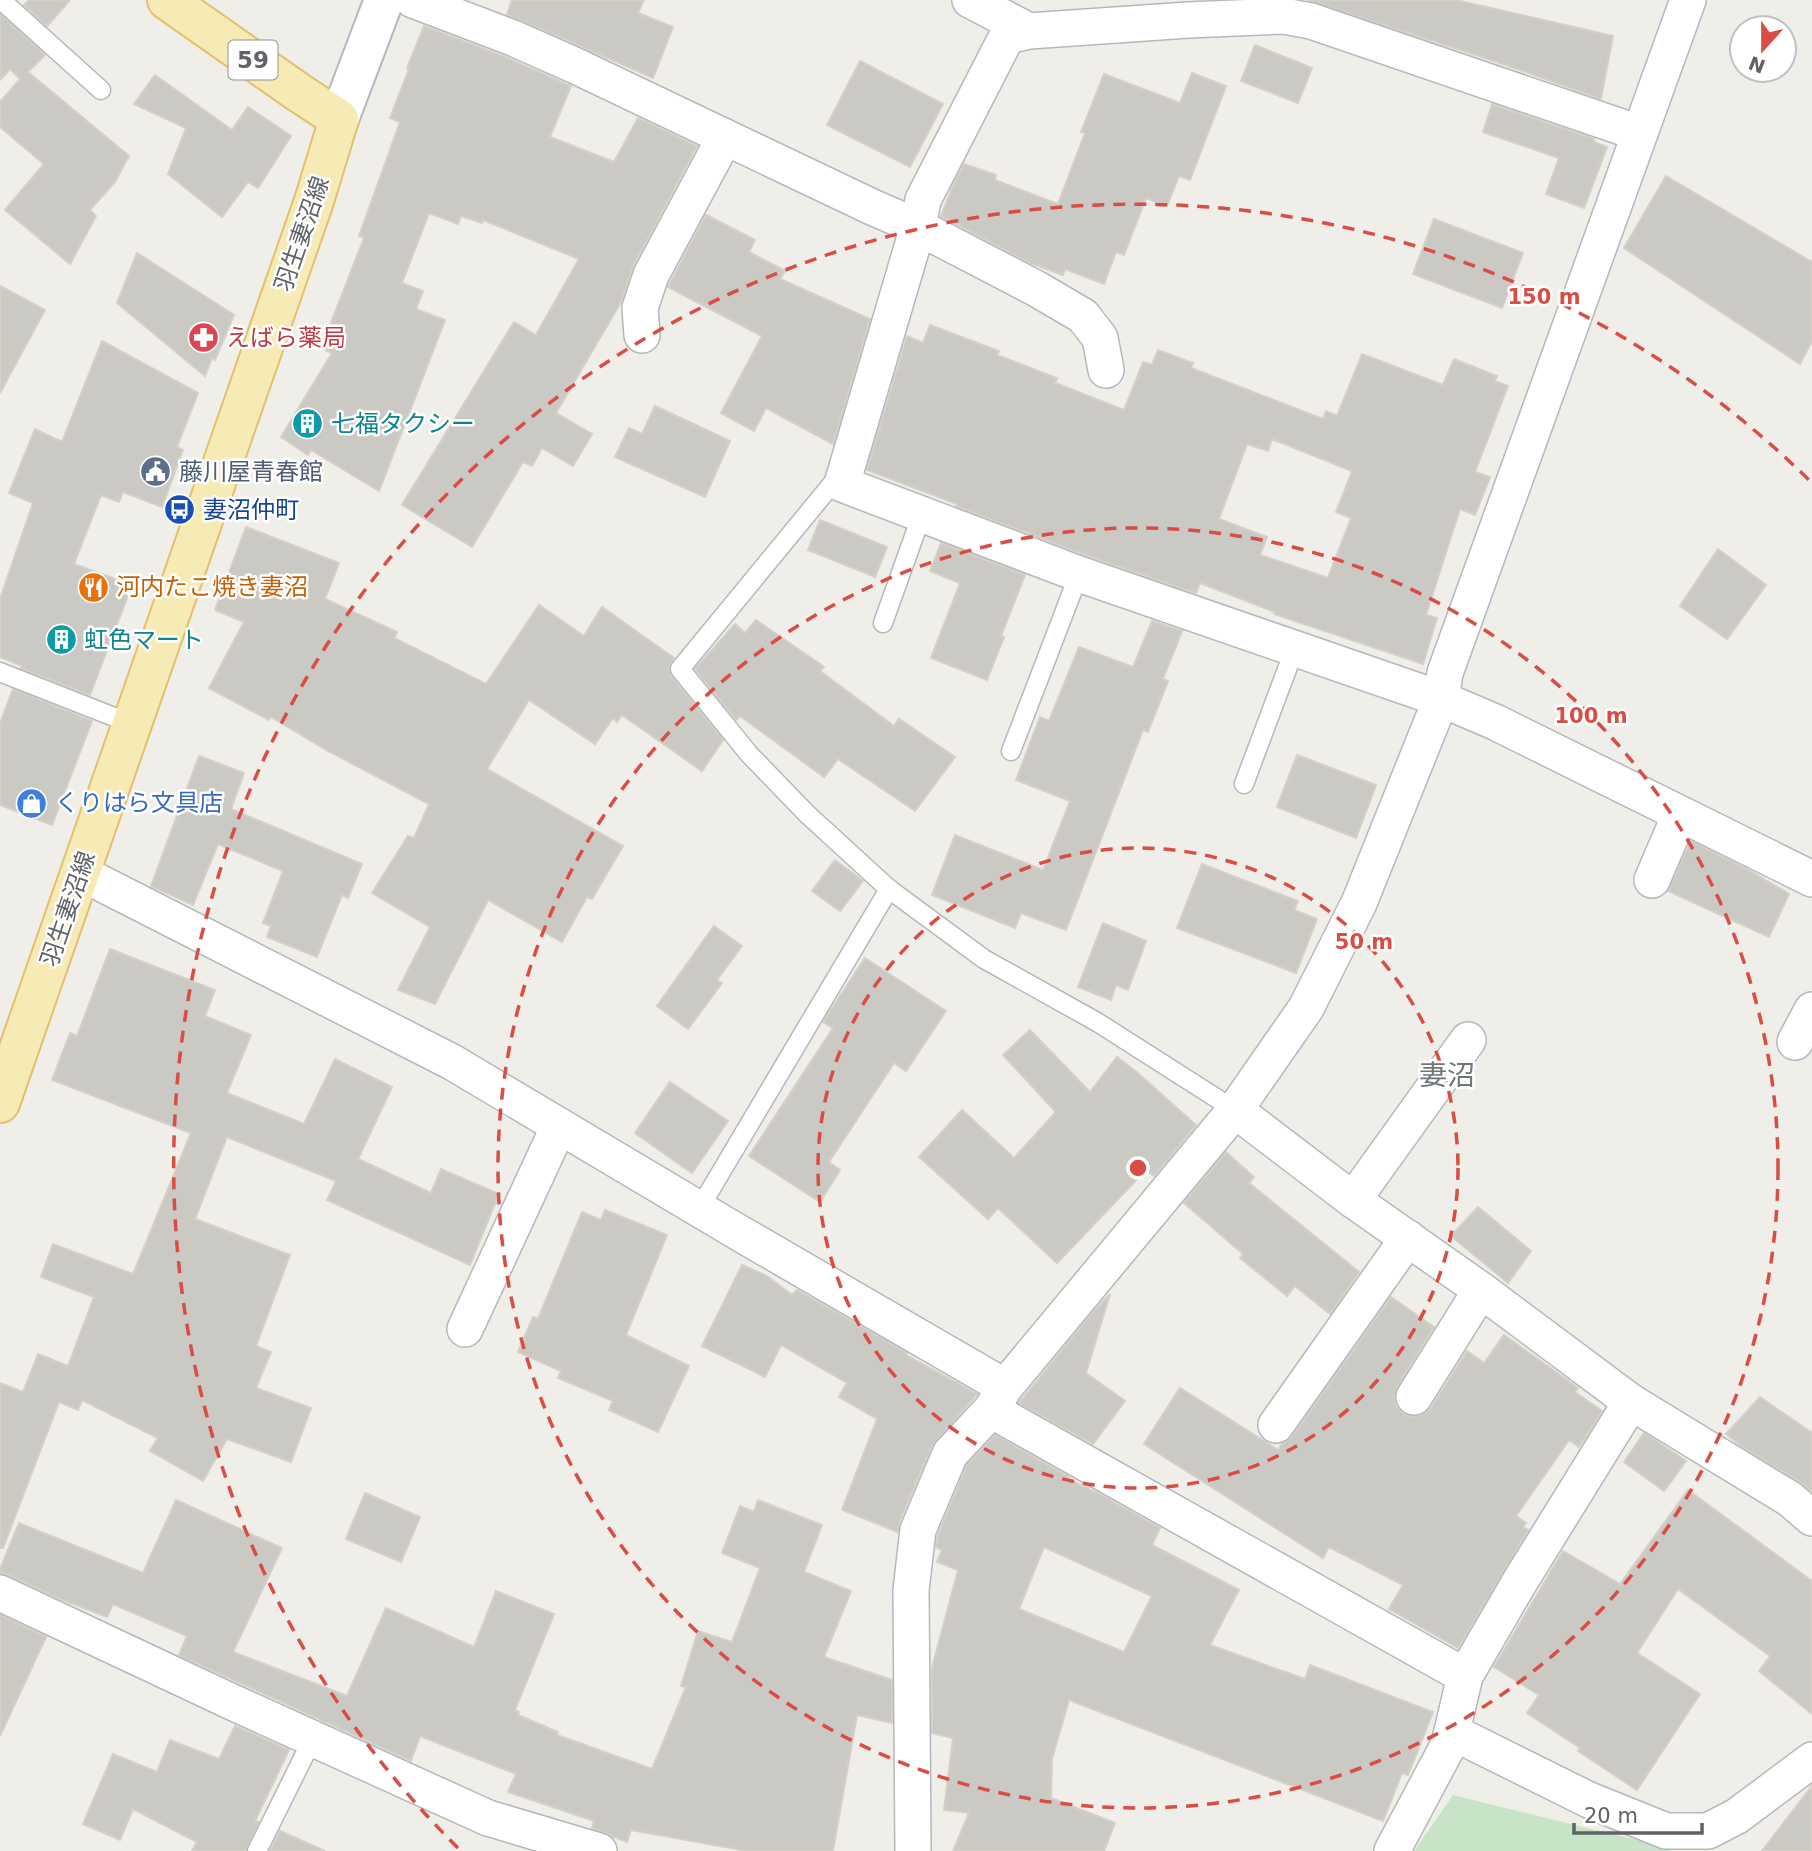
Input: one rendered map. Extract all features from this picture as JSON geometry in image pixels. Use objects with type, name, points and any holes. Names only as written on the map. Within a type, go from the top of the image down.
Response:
[{"type":"main road","name":"59","points":[[167,0],[339,119]]},
{"type":"main road","points":[[339,119],[384,0]]},
{"type":"main road","name":"羽生妻沼線","points":[[0,1102],[314,201],[339,119]]},
{"type":"street","points":[[413,0],[513,38],[576,66],[918,227],[1037,289],[1083,316],[1100,338],[1106,370]]},
{"type":"street","points":[[970,0],[1028,32]]},
{"type":"street","points":[[913,1851],[911,1590],[918,1530],[950,1454],[1235,1110],[1306,1008],[1359,903],[1441,699],[1446,673],[1688,0]]},
{"type":"street","points":[[1640,134],[1311,21],[1287,8],[1007,36],[923,200],[918,227],[842,484],[1079,574],[1441,699],[1495,722],[1812,879]]},
{"type":"street","points":[[642,335],[640,308],[651,275],[725,137]]},
{"type":"street","points":[[1652,880],[1680,814]]},
{"type":"street","points":[[80,873],[452,1062],[699,1209],[998,1399],[1465,1676]]},
{"type":"street","points":[[1795,1042],[1812,1010]]},
{"type":"street","points":[[1353,1200],[1468,1041]]},
{"type":"street","points":[[1235,1110],[1353,1200],[1481,1290],[1630,1402],[1790,1499],[1812,1518]]},
{"type":"street","points":[[466,1329],[559,1126]]},
{"type":"street","points":[[1276,1425],[1408,1238]]},
{"type":"street","points":[[1414,1396],[1481,1290]]},
{"type":"street","points":[[1392,1851],[1449,1744],[1465,1676],[1518,1583],[1630,1402]]},
{"type":"street","points":[[0,1593],[488,1818],[599,1851]]},
{"type":"street","points":[[1452,1732],[1589,1800],[1666,1831],[1707,1831],[1737,1816],[1812,1760]]},
{"type":"lane","points":[[1,0],[101,90]]},
{"type":"lane","points":[[849,463],[680,669],[749,754],[807,814],[889,889],[984,959],[1097,1022],[1235,1110]]},
{"type":"lane","points":[[883,623],[922,514]]},
{"type":"lane","points":[[1011,751],[1079,574]]},
{"type":"lane","points":[[1244,784],[1294,648]]},
{"type":"lane","points":[[0,672],[132,724]]},
{"type":"lane","points":[[699,1209],[889,889]]},
{"type":"lane","points":[[257,1851],[313,1738]]},
{"type":"green space","points":[[1453,1795],[1661,1846],[1670,1851],[1414,1851]]},
{"type":"building","points":[[29,0],[70,0],[47,26],[24,5]]},
{"type":"building","points":[[512,0],[644,0],[638,13],[673,27],[653,78],[507,14]]},
{"type":"building","points":[[1308,0],[1456,0],[1613,36],[1601,99],[1506,65]]},
{"type":"building","points":[[0,14],[45,55],[28,72],[129,156],[115,182],[90,210],[96,216],[70,264],[5,210],[44,164],[0,127],[0,102],[20,79],[10,69],[0,80]]},
{"type":"building","points":[[424,26],[571,86],[550,137],[614,162],[638,118],[697,146],[633,266],[621,302],[556,413],[592,434],[573,466],[542,448],[532,466],[523,462],[472,547],[402,505],[514,322],[536,335],[579,259],[483,220],[482,223],[461,216],[458,224],[429,213],[402,283],[423,291],[416,309],[445,320],[379,491],[311,450],[308,455],[281,437],[332,353],[321,348],[364,238],[359,236],[400,122],[390,118]]},
{"type":"building","points":[[1255,45],[1312,68],[1298,103],[1241,81]]},
{"type":"building","points":[[860,61],[943,104],[910,167],[827,125]]},
{"type":"building","points":[[1192,73],[1226,86],[1190,180],[1179,176],[1167,206],[1146,198],[1124,255],[1116,252],[1104,284],[1065,269],[1063,275],[1030,263],[941,216],[964,164],[996,175],[995,180],[1058,204],[1085,133],[1081,132],[1104,74],[1180,103]]},
{"type":"building","points":[[155,75],[232,130],[248,107],[291,136],[258,188],[248,182],[222,217],[168,174],[186,128],[134,104]]},
{"type":"building","points":[[1492,104],[1594,139],[1594,142],[1607,147],[1584,208],[1546,194],[1559,158],[1483,132]]},
{"type":"building","points":[[1666,176],[1812,262],[1812,341],[1800,364],[1624,248]]},
{"type":"building","points":[[706,215],[755,240],[749,252],[785,271],[780,279],[870,319],[833,444],[766,408],[754,431],[721,413],[762,336],[668,287]]},
{"type":"building","points":[[1434,219],[1523,253],[1502,308],[1413,274]]},
{"type":"building","points":[[137,253],[234,315],[215,360],[212,358],[205,376],[117,303]]},
{"type":"building","points":[[0,286],[45,310],[0,393]]},
{"type":"building","points":[[930,325],[999,351],[997,355],[1057,378],[1055,383],[1124,410],[1143,362],[1152,365],[1158,350],[1193,363],[1191,368],[1323,419],[1326,411],[1337,416],[1362,354],[1443,385],[1454,359],[1497,376],[1495,381],[1508,386],[1475,472],[1490,477],[1475,515],[1460,509],[1426,615],[1437,618],[1423,664],[1274,614],[1275,612],[1200,583],[1196,593],[1086,555],[867,470],[907,336],[923,343]],"holes":[[[1272,439],[1352,471],[1336,512],[1351,518],[1328,578],[1260,555],[1267,537],[1219,519],[1247,444],[1268,451]]]},
{"type":"building","points":[[102,341],[198,393],[177,447],[183,450],[162,507],[123,492],[119,502],[101,495],[74,564],[132,585],[90,695],[0,657],[0,599],[33,503],[9,493],[35,429],[62,442]]},
{"type":"building","points":[[655,406],[730,441],[705,497],[615,457],[629,428],[642,434]]},
{"type":"building","points":[[820,520],[887,547],[875,577],[808,550]]},
{"type":"building","points":[[246,527],[339,563],[325,599],[397,632],[394,638],[486,684],[539,605],[584,636],[602,607],[674,658],[669,667],[671,676],[723,740],[702,771],[622,715],[617,722],[613,718],[595,744],[529,700],[487,769],[623,846],[592,899],[587,897],[562,942],[488,900],[435,1004],[398,990],[430,927],[372,893],[408,836],[414,838],[429,804],[328,751],[271,717],[269,720],[209,688],[244,622],[215,610]]},
{"type":"building","points":[[941,543],[1025,575],[987,680],[931,658],[960,583],[930,571]]},
{"type":"building","points":[[1718,549],[1766,585],[1727,639],[1680,606]]},
{"type":"building","points":[[756,620],[824,667],[820,671],[894,726],[899,719],[955,757],[915,811],[838,759],[824,777],[740,716],[736,720],[695,669],[735,624],[745,633]]},
{"type":"building","points":[[1152,621],[1182,631],[1163,679],[1168,681],[1148,732],[1143,730],[1066,930],[1021,913],[1015,928],[932,895],[955,835],[1043,870],[1070,801],[1016,780],[1040,717],[1049,721],[1079,647],[1133,667]]},
{"type":"building","points":[[13,689],[92,721],[52,825],[0,805],[0,723]]},
{"type":"building","points":[[1297,755],[1376,785],[1356,838],[1277,807]]},
{"type":"building","points":[[199,756],[244,773],[231,809],[362,864],[348,898],[342,895],[317,957],[267,937],[271,926],[263,923],[283,871],[218,844],[193,905],[151,886]]},
{"type":"building","points":[[1691,841],[1789,894],[1769,937],[1668,891]]},
{"type":"building","points":[[835,860],[863,881],[840,911],[812,891]]},
{"type":"building","points":[[1202,864],[1298,901],[1294,910],[1317,919],[1296,973],[1177,928]]},
{"type":"building","points":[[1103,923],[1146,941],[1128,990],[1116,985],[1111,1000],[1078,987]]},
{"type":"building","points":[[714,926],[742,946],[717,980],[722,983],[688,1029],[657,1006]]},
{"type":"building","points":[[110,949],[215,990],[205,1016],[251,1035],[227,1093],[304,1124],[335,1059],[392,1087],[358,1159],[431,1193],[441,1169],[499,1194],[470,1265],[327,1200],[336,1181],[227,1137],[195,1219],[290,1255],[256,1346],[271,1352],[256,1388],[311,1408],[291,1462],[227,1439],[203,1481],[150,1451],[158,1438],[82,1400],[78,1410],[59,1402],[3,1548],[0,1548],[0,1383],[23,1392],[38,1354],[68,1366],[94,1297],[41,1277],[53,1244],[133,1274],[191,1133],[52,1080],[70,1033],[77,1036]]},
{"type":"building","points":[[865,958],[946,1011],[906,1071],[894,1063],[829,1162],[840,1170],[820,1202],[749,1156],[833,1028],[823,1022]]},
{"type":"building","points":[[1030,1030],[1090,1092],[1117,1057],[1196,1125],[1154,1176],[1146,1170],[1057,1263],[998,1208],[988,1219],[919,1157],[962,1110],[1014,1158],[1056,1112],[1003,1055]]},
{"type":"building","points":[[670,1082],[728,1121],[692,1173],[635,1133]]},
{"type":"building","points":[[1226,1152],[1254,1177],[1249,1183],[1359,1272],[1330,1314],[1295,1286],[1287,1296],[1240,1258],[1243,1254],[1184,1203]]},
{"type":"building","points":[[1478,1207],[1531,1251],[1508,1283],[1451,1236]]},
{"type":"building","points":[[605,1210],[667,1235],[626,1335],[689,1366],[658,1432],[609,1410],[613,1401],[558,1378],[561,1371],[518,1352],[533,1317],[538,1319],[582,1212],[601,1220]]},
{"type":"building","points":[[742,1265],[767,1276],[792,1295],[797,1290],[977,1394],[932,1446],[899,1522],[898,1532],[842,1510],[877,1419],[839,1397],[847,1383],[781,1345],[765,1377],[702,1346]]},
{"type":"building","points":[[1110,1294],[1086,1373],[1125,1401],[1093,1444],[1019,1403]]},
{"type":"building","points":[[1391,1297],[1434,1327],[1397,1387],[1394,1397],[1396,1406],[1404,1414],[1414,1417],[1424,1414],[1431,1408],[1467,1351],[1484,1363],[1504,1335],[1578,1388],[1575,1392],[1602,1411],[1579,1447],[1569,1440],[1516,1516],[1526,1523],[1523,1527],[1528,1530],[1458,1648],[1389,1609],[1403,1585],[1329,1547],[1323,1558],[1144,1444],[1180,1388],[1278,1450],[1292,1437]]},
{"type":"building","points":[[1760,1397],[1812,1433],[1812,1491],[1726,1434]]},
{"type":"building","points":[[1644,1433],[1686,1461],[1664,1491],[1624,1462]]},
{"type":"building","points":[[995,1435],[1069,1477],[1068,1479],[1160,1528],[1152,1545],[1239,1590],[1210,1645],[1305,1679],[1310,1665],[1433,1712],[1408,1775],[1402,1773],[1383,1821],[1069,1700],[1052,1759],[1051,1798],[1115,1823],[1104,1851],[953,1851],[969,1813],[944,1810],[953,1738],[932,1733],[932,1668],[958,1570],[937,1562],[942,1550],[936,1547],[938,1535],[967,1465]],"holes":[[[1044,1547],[1152,1596],[1124,1652],[1019,1609]]]},
{"type":"building","points":[[1688,1490],[1812,1581],[1812,1714],[1759,1671],[1770,1656],[1678,1589],[1637,1653],[1700,1694],[1637,1790],[1527,1713],[1539,1695],[1494,1667],[1563,1551],[1620,1584]]},
{"type":"building","points":[[365,1493],[420,1517],[401,1562],[346,1539]]},
{"type":"building","points":[[176,1500],[282,1548],[233,1652],[347,1696],[386,1608],[474,1647],[496,1591],[554,1614],[515,1710],[519,1712],[518,1715],[558,1732],[557,1735],[652,1769],[686,1687],[681,1686],[698,1631],[732,1642],[760,1568],[722,1553],[740,1506],[754,1512],[758,1500],[822,1525],[804,1572],[851,1591],[824,1657],[892,1680],[892,1723],[857,1715],[833,1851],[747,1851],[631,1830],[627,1842],[592,1828],[594,1821],[508,1792],[516,1774],[420,1736],[411,1761],[179,1655],[187,1636],[113,1604],[107,1617],[0,1573],[19,1523],[143,1573]]},
{"type":"building","points":[[0,1615],[46,1637],[0,1736]]},
{"type":"building","points":[[235,1726],[289,1750],[255,1821],[259,1822],[246,1851],[192,1851],[197,1842],[133,1809],[120,1840],[83,1824],[113,1754],[157,1772],[170,1740],[219,1759]]},
{"type":"building","points":[[1812,1786],[1812,1851],[1762,1851]]},
{"type":"building","points":[[280,1831],[325,1851],[270,1851]]},
{"type":"place","name":"えばら薬局","points":[[203,338]]},
{"type":"place","name":"七福タクシー","points":[[308,424]]},
{"type":"place","name":"藤川屋青春館","points":[[156,472]]},
{"type":"place","name":"妻沼仲町","points":[[180,510]]},
{"type":"place","name":"河内たこ焼き妻沼","points":[[93,587]]},
{"type":"place","name":"虹色マート","points":[[61,640]]},
{"type":"place","name":"くりはら文具店","points":[[32,803]]},
{"type":"district","name":"妻沼","points":[[1447,1075]]}]
